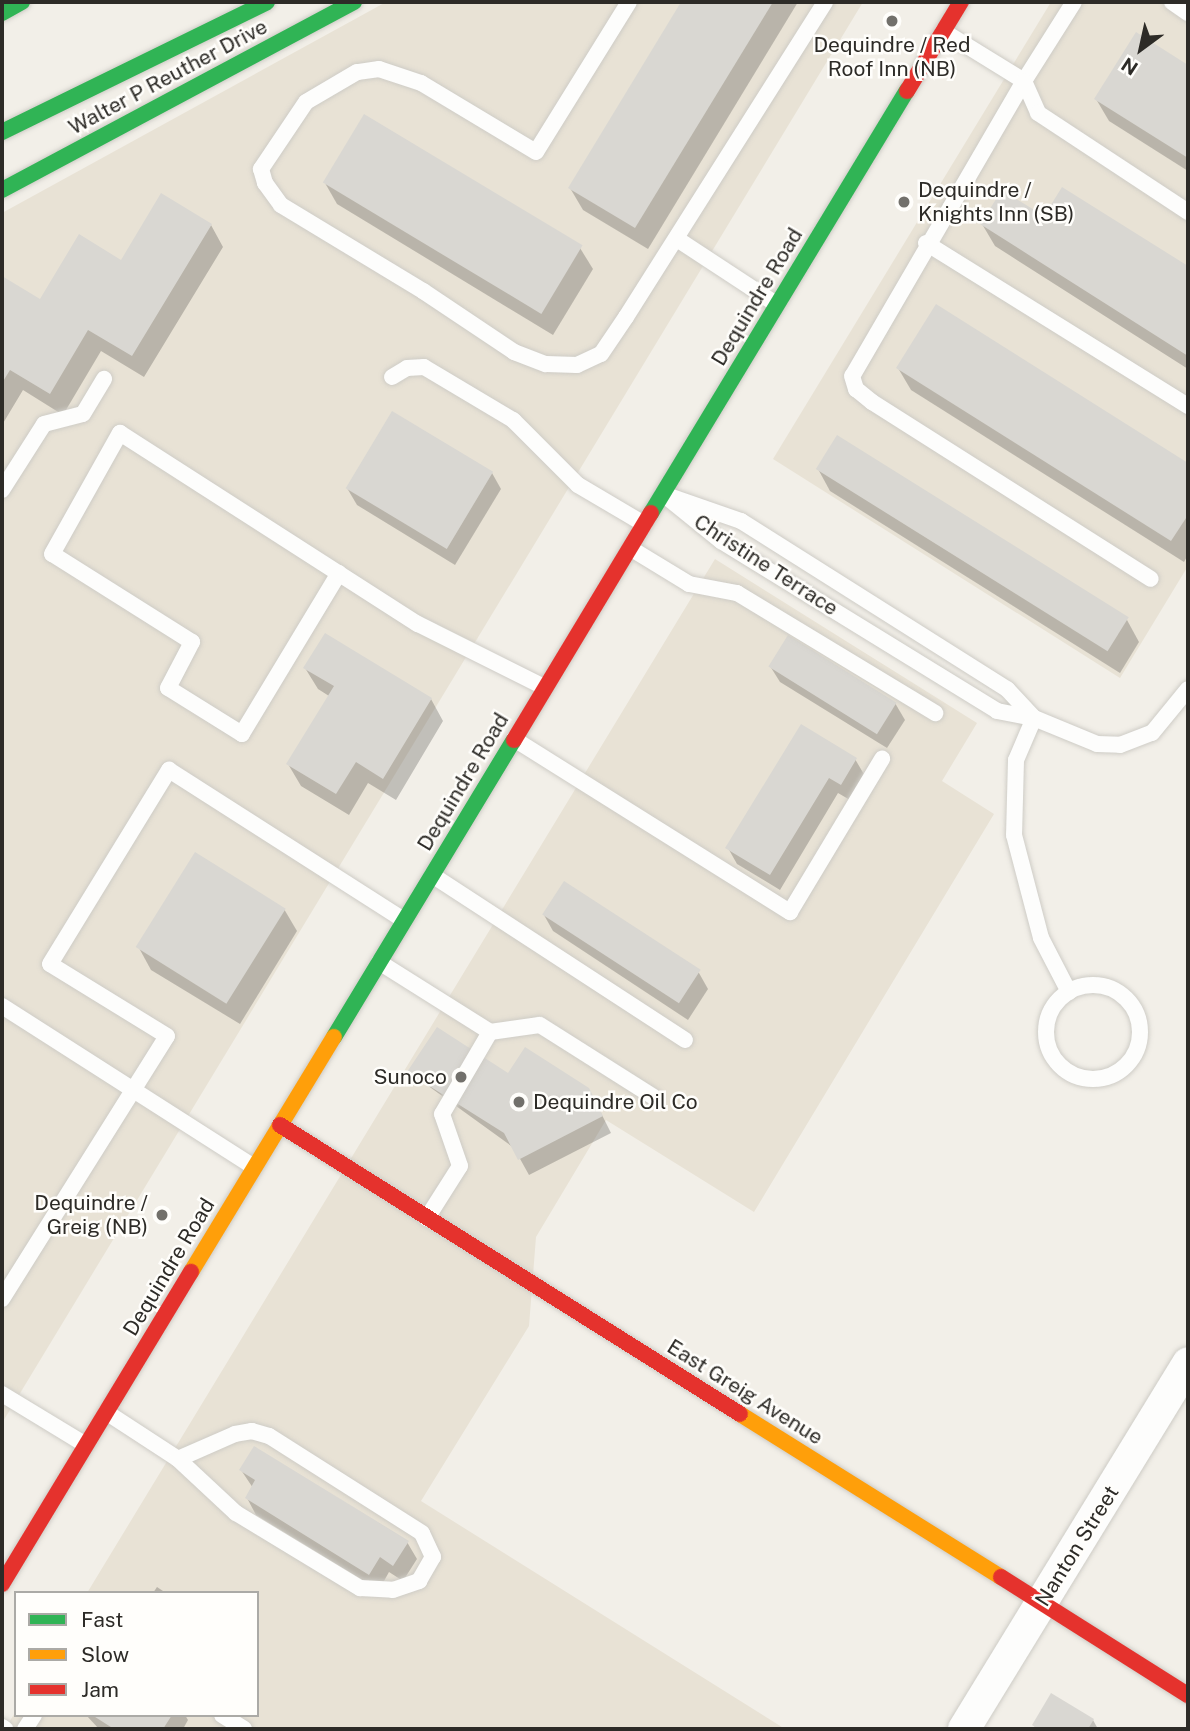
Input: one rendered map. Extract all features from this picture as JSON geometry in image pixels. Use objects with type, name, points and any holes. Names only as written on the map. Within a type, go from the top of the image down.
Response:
[{"type":"main road","points":[[2,13],[22,2]]},
{"type":"main road","points":[[2,132],[268,2]]},
{"type":"main road","name":"Walter P Reuther Drive","points":[[2,190],[354,2]]},
{"type":"main road","name":"Dequindre Road","points":[[2,1584],[961,2]]},
{"type":"main road","name":"East Greig Avenue","points":[[280,1125],[1188,1695]]},
{"type":"street","name":"Nanton Street","points":[[964,1729],[1188,1363]]},
{"type":"lane","points":[[629,2],[536,152],[421,83],[379,69],[357,72],[306,102],[261,169],[281,205],[514,352],[546,363],[577,365],[601,354],[677,239],[825,2]]},
{"type":"lane","points":[[1074,2],[926,243],[857,362],[852,376],[856,389],[1152,579]]},
{"type":"lane","points":[[1172,2],[1188,13]]},
{"type":"lane","points":[[943,31],[1024,81],[1038,113],[1188,212]]},
{"type":"lane","points":[[677,239],[776,304]]},
{"type":"lane","points":[[926,243],[1188,406]]},
{"type":"lane","points":[[393,377],[407,368],[424,367],[513,420],[578,485],[644,524]]},
{"type":"lane","points":[[2,490],[44,424],[83,414],[104,379]]},
{"type":"lane","points":[[339,573],[242,734],[168,688],[192,642],[52,554],[120,433],[339,573],[418,624],[544,687]]},
{"type":"lane","name":"Christine Terrace","points":[[663,494],[721,541],[997,711],[1034,718],[1097,744],[1119,745],[1152,733],[1188,689]]},
{"type":"lane","name":"Christine Terrace","points":[[663,494],[741,521],[1007,689],[1034,718]]},
{"type":"lane","points":[[630,548],[689,584],[737,593],[935,713]]},
{"type":"lane","points":[[1034,718],[1016,760],[1014,835],[1041,938],[1069,992]]},
{"type":"lane","points":[[514,739],[790,912],[882,759]]},
{"type":"lane","points":[[2,1298],[136,1092],[167,1036],[50,964],[169,770],[404,920]]},
{"type":"lane","points":[[431,875],[685,1040]]},
{"type":"lane","points":[[379,962],[491,1032],[540,1025],[654,1097]]},
{"type":"lane","points":[[1101,986],[1129,1002],[1137,1016],[1138,1048],[1117,1073],[1102,1079],[1074,1075],[1052,1055],[1047,1035],[1050,1013],[1069,992],[1101,986]]},
{"type":"lane","points":[[2,1006],[254,1167]]},
{"type":"lane","points":[[427,1217],[460,1166],[442,1114],[491,1032]]},
{"type":"lane","points":[[2,1394],[86,1445]]},
{"type":"lane","points":[[106,1412],[178,1459],[236,1513],[360,1588],[393,1590],[419,1581],[433,1557],[422,1533],[269,1436],[252,1431],[235,1434],[178,1459]]},
{"type":"lane","points":[[225,1717],[244,1729]]},
{"type":"shaded area","points":[[386,2],[863,2],[2,1423],[2,213]]},
{"type":"shaded area","points":[[1051,2],[1188,2],[1188,566],[1120,678],[773,459]]},
{"type":"shaded area","points":[[715,559],[977,723],[942,781],[994,814],[754,1212],[606,1120],[536,1237],[529,1326],[421,1501],[785,1729],[5,1729],[14,1714],[14,1717],[259,1717],[259,1591],[88,1591]]},
{"type":"building","points":[[681,2],[773,2],[635,228],[568,188]]},
{"type":"building","points":[[1136,32],[1188,65],[1188,158],[1094,99]]},
{"type":"building","points":[[364,114],[583,245],[541,314],[323,183]]},
{"type":"building","points":[[1062,187],[1188,266],[1188,356],[980,224],[1002,190],[1044,216]]},
{"type":"building","points":[[161,193],[212,224],[132,356],[88,330],[50,394],[10,370],[2,383],[2,276],[40,299],[79,234],[121,260]]},
{"type":"building","points":[[936,304],[1188,463],[1188,515],[1171,541],[896,368]]},
{"type":"building","points":[[392,411],[493,472],[447,549],[346,488]]},
{"type":"building","points":[[837,435],[1129,617],[1108,651],[816,469]]},
{"type":"building","points":[[325,633],[432,698],[383,779],[356,762],[336,794],[286,764],[334,686],[303,668]]},
{"type":"building","points":[[788,635],[897,703],[877,734],[768,666]]},
{"type":"building","points":[[801,724],[857,758],[841,785],[829,778],[770,875],[725,848]]},
{"type":"building","points":[[195,852],[286,909],[226,1004],[136,947]]},
{"type":"building","points":[[564,881],[701,970],[679,1003],[542,915]]},
{"type":"building","points":[[437,1027],[508,1073],[525,1047],[589,1088],[603,1116],[518,1160],[504,1133],[407,1072]]},
{"type":"building","points":[[254,1446],[409,1541],[393,1566],[380,1557],[369,1575],[245,1498],[255,1480],[239,1470]]},
{"type":"building","points":[[1051,1693],[1094,1719],[1088,1729],[1038,1729],[1032,1725]]},
{"type":"building","points":[[95,1717],[171,1717],[163,1729],[114,1729]]},
{"type":"traffic: fast","points":[[2,13],[22,2]]},
{"type":"traffic: fast","points":[[2,132],[267,2]]},
{"type":"traffic: fast","points":[[2,190],[354,2]]},
{"type":"traffic: fast","points":[[651,513],[907,91]]},
{"type":"traffic: fast","points":[[334,1037],[514,740]]},
{"type":"traffic: slow","points":[[191,1272],[334,1037]]},
{"type":"traffic: slow","points":[[740,1414],[1001,1577]]},
{"type":"traffic: jam","points":[[907,91],[961,2]]},
{"type":"traffic: jam","points":[[514,740],[651,513]]},
{"type":"traffic: jam","points":[[280,1125],[740,1414]]},
{"type":"traffic: jam","points":[[2,1584],[191,1272]]},
{"type":"traffic: jam","points":[[1001,1577],[1188,1695]]},
{"type":"place","name":"Dequindre / Red Roof Inn (NB)","points":[[892,21]]},
{"type":"place","name":"Dequindre / Knights Inn (SB)","points":[[904,202]]},
{"type":"place","name":"Sunoco","points":[[461,1077]]},
{"type":"place","name":"Dequindre Oil Co","points":[[519,1102]]},
{"type":"place","name":"Dequindre / Greig (NB)","points":[[162,1215]]}]
